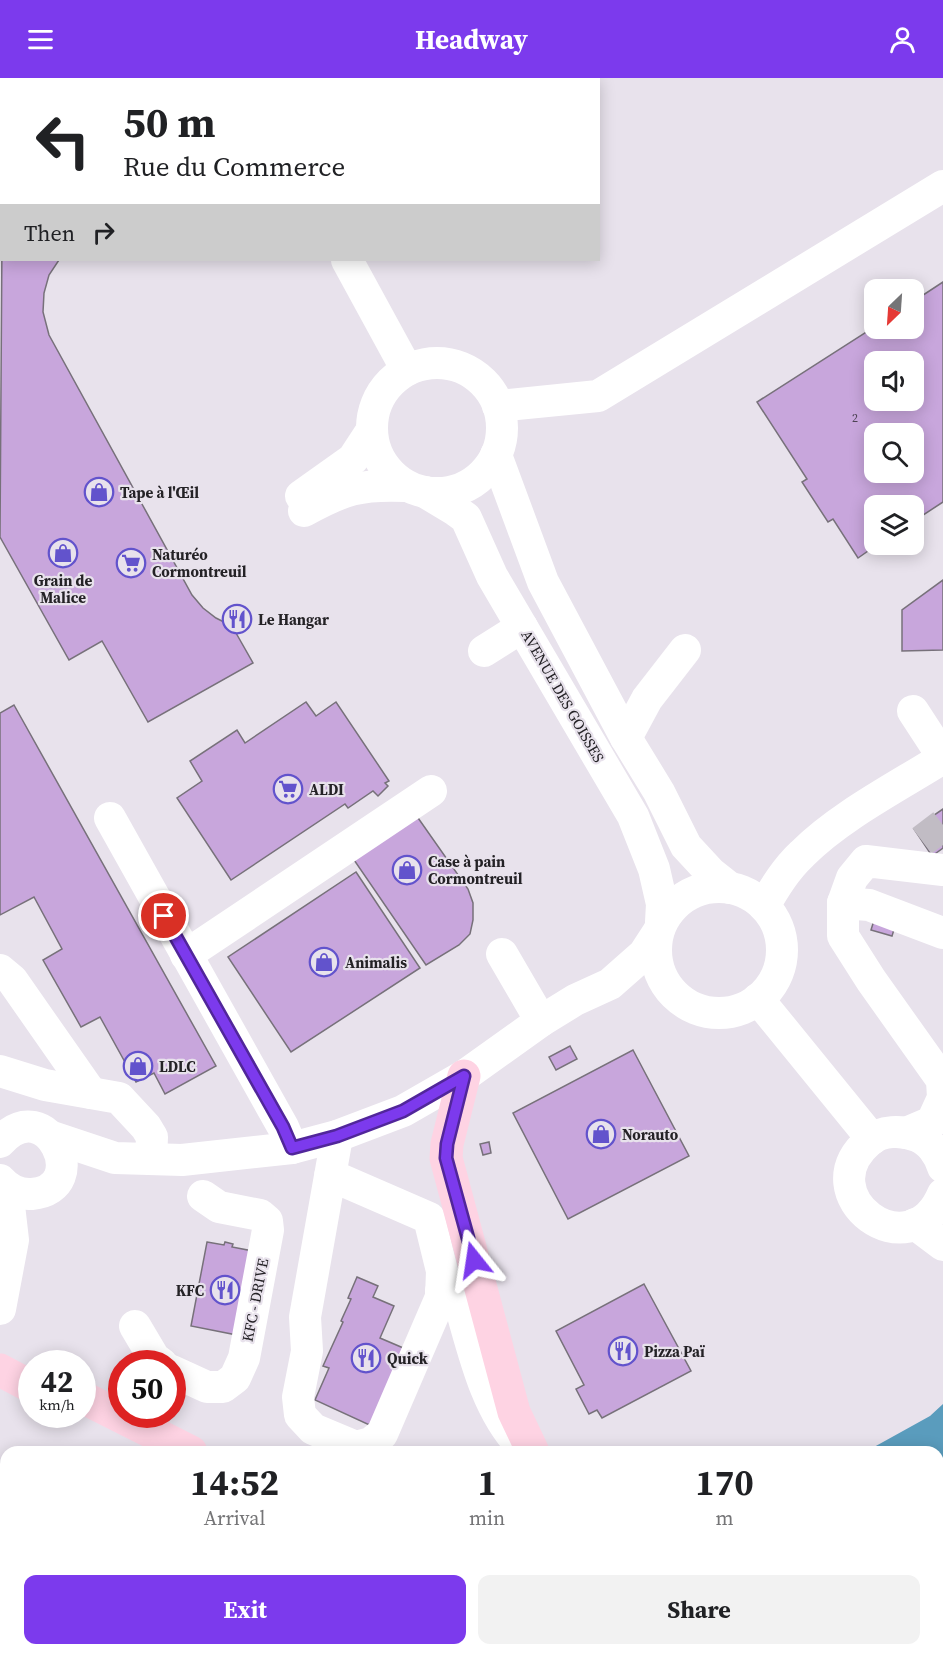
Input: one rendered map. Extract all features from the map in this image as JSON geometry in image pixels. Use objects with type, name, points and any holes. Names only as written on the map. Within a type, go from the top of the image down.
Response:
[{"type":"main road","points":[[464,1076],[447,1144],[446,1158],[514,1412],[530,1446]]},
{"type":"main road","points":[[0,1355],[18,1364]]},
{"type":"main road","points":[[0,1370],[18,1379]]},
{"type":"main road","points":[[96,1404],[179,1446]]},
{"type":"main road","points":[[96,1420],[148,1446]]},
{"type":"street","points":[[498,406],[598,396],[943,186]]},
{"type":"street","points":[[348,261],[407,370]]},
{"type":"street","points":[[372,430],[353,459],[300,505],[362,486],[447,493],[467,486],[484,473],[496,456],[501,440],[502,423],[498,406],[487,387],[471,372],[450,365],[428,364],[407,370],[392,381],[381,395],[374,412],[372,430],[375,446],[381,462],[392,476],[416,489]]},
{"type":"street","points":[[496,456],[543,582],[626,738],[659,792],[686,846],[711,873],[730,888],[748,895],[764,906],[774,920],[780,936],[782,954],[778,971],[770,986],[758,999],[741,1009],[722,1013],[702,1011],[684,1003],[670,990],[660,973],[655,954],[659,928]]},
{"type":"street","name":"AVENUE DES GOISSES","points":[[416,489],[466,518],[492,576],[633,816],[654,869],[662,904],[659,928]]},
{"type":"street","points":[[484,651],[522,627]]},
{"type":"street","points":[[626,738],[647,699],[685,650]]},
{"type":"street","points":[[764,906],[782,876],[801,854],[828,830],[943,757],[918,706],[943,733]]},
{"type":"street","points":[[186,955],[431,791]]},
{"type":"street","points":[[110,818],[283,1127],[292,1148]]},
{"type":"street","points":[[906,1132],[932,1122],[943,1098],[942,1080],[871,980],[843,936],[843,903],[852,878],[866,861],[939,867]]},
{"type":"street","points":[[4,1135],[25,1127],[40,1129],[52,1137],[115,1158],[151,1160],[202,1158],[292,1148],[337,1136],[403,1111],[464,1076],[575,1000],[610,984],[644,954],[671,908],[683,898],[698,890],[714,887],[730,888]]},
{"type":"street","points":[[843,903],[869,904],[943,933]]},
{"type":"street","points":[[502,954],[542,1021]]},
{"type":"street","points":[[0,970],[12,980],[91,1092]]},
{"type":"street","points":[[610,984],[670,990]]},
{"type":"street","points":[[758,999],[872,1139]]},
{"type":"street","points":[[0,1071],[45,1085],[119,1098],[146,1127],[152,1137],[151,1160]]},
{"type":"street","points":[[943,1167],[941,1159],[932,1147],[920,1137],[906,1132],[894,1132],[872,1139],[860,1149],[852,1163],[849,1178],[851,1194],[858,1208],[867,1217],[890,1227],[903,1228],[928,1216],[938,1205],[943,1194]]},
{"type":"street","points":[[337,1136],[306,1317],[307,1351],[298,1397],[300,1415],[313,1430],[353,1446]]},
{"type":"street","points":[[13,1240],[62,1169],[59,1146],[52,1137]]},
{"type":"street","points":[[3,1184],[22,1195],[48,1187],[115,1158]]},
{"type":"street","points":[[330,1175],[429,1218],[442,1271],[441,1297],[382,1434],[371,1443],[360,1446]]},
{"type":"street","points":[[1,1305],[13,1240],[3,1184]]},
{"type":"street","name":"KFC - DRIVE","points":[[186,1377],[207,1387],[223,1387],[235,1378],[244,1358],[268,1230],[267,1221],[260,1215],[219,1207],[203,1196]]},
{"type":"street","points":[[915,1224],[943,1245]]},
{"type":"street","points":[[441,1291],[458,1298],[481,1376],[506,1430],[521,1446]]},
{"type":"street","points":[[135,1326],[149,1350]]},
{"type":"water","points":[[943,1404],[943,1446],[876,1446],[930,1416]]},
{"type":"building","points":[[2,261],[58,261],[49,275],[44,293],[43,312],[49,335],[192,595],[203,608],[232,626],[253,663],[148,722],[102,641],[69,660],[0,537]]},
{"type":"building","points":[[943,282],[943,502],[924,514],[924,495],[864,495],[864,554],[858,558],[833,519],[828,522],[802,482],[807,479],[757,402],[864,333],[864,339],[924,339],[924,294]]},
{"type":"building","points":[[943,580],[943,650],[902,651],[902,610]]},
{"type":"building","name":"ALDI","points":[[306,702],[316,716],[336,702],[389,781],[385,783],[388,786],[378,796],[373,791],[348,808],[345,804],[231,880],[177,798],[202,781],[190,761],[237,730],[245,743]]},
{"type":"building","points":[[14,705],[216,1066],[165,1094],[154,1073],[136,1082],[100,1017],[81,1027],[43,960],[62,949],[34,897],[0,915],[0,713]]},
{"type":"building","points":[[943,809],[943,848],[932,856],[914,829]]},
{"type":"building","points":[[416,815],[468,889],[473,903],[470,934],[459,945],[426,965],[352,857]]},
{"type":"building","name":"Animalis","points":[[356,872],[420,968],[291,1052],[228,957]]},
{"type":"building","points":[[879,904],[900,910],[892,936],[871,930]]},
{"type":"building","points":[[570,1046],[577,1059],[556,1070],[549,1057]]},
{"type":"building","name":"Norauto","points":[[633,1050],[689,1156],[568,1219],[513,1113]]},
{"type":"building","points":[[489,1142],[491,1153],[483,1155],[480,1144]]},
{"type":"building","points":[[207,1242],[224,1245],[225,1242],[233,1244],[232,1247],[258,1252],[242,1336],[191,1326]]},
{"type":"building","name":"Quick","points":[[357,1277],[378,1286],[373,1297],[394,1306],[380,1338],[408,1350],[376,1428],[315,1400],[329,1368],[323,1366],[343,1322],[341,1321],[351,1299],[348,1298]]},
{"type":"building","name":"Pizza Paï","points":[[644,1284],[691,1371],[602,1418],[597,1410],[589,1414],[576,1389],[584,1385],[556,1331]]},
{"type":"tunnel","points":[[922,841],[943,825]]},
{"type":"place","name":"Tape à l'Œil","points":[[99,492]]},
{"type":"place","name":"Grain de Malice","points":[[63,553]]},
{"type":"place","name":"Naturéo Cormontreuil","points":[[131,563]]},
{"type":"place","name":"Le Hangar","points":[[237,619]]},
{"type":"place","name":"ALDI","points":[[288,789]]},
{"type":"place","name":"Case à pain Cormontreuil","points":[[407,870]]},
{"type":"place","name":"Animalis","points":[[324,962]]},
{"type":"place","name":"LDLC","points":[[138,1066]]},
{"type":"place","name":"Norauto","points":[[601,1134]]},
{"type":"place","name":"KFC","points":[[225,1290]]},
{"type":"place","name":"Pizza Paï","points":[[623,1351]]},
{"type":"place","name":"Quick","points":[[366,1358]]},
{"type":"route","points":[[164,916],[283,1127],[292,1148],[337,1136],[403,1111],[464,1076],[447,1144],[446,1158],[474,1260]]}]
